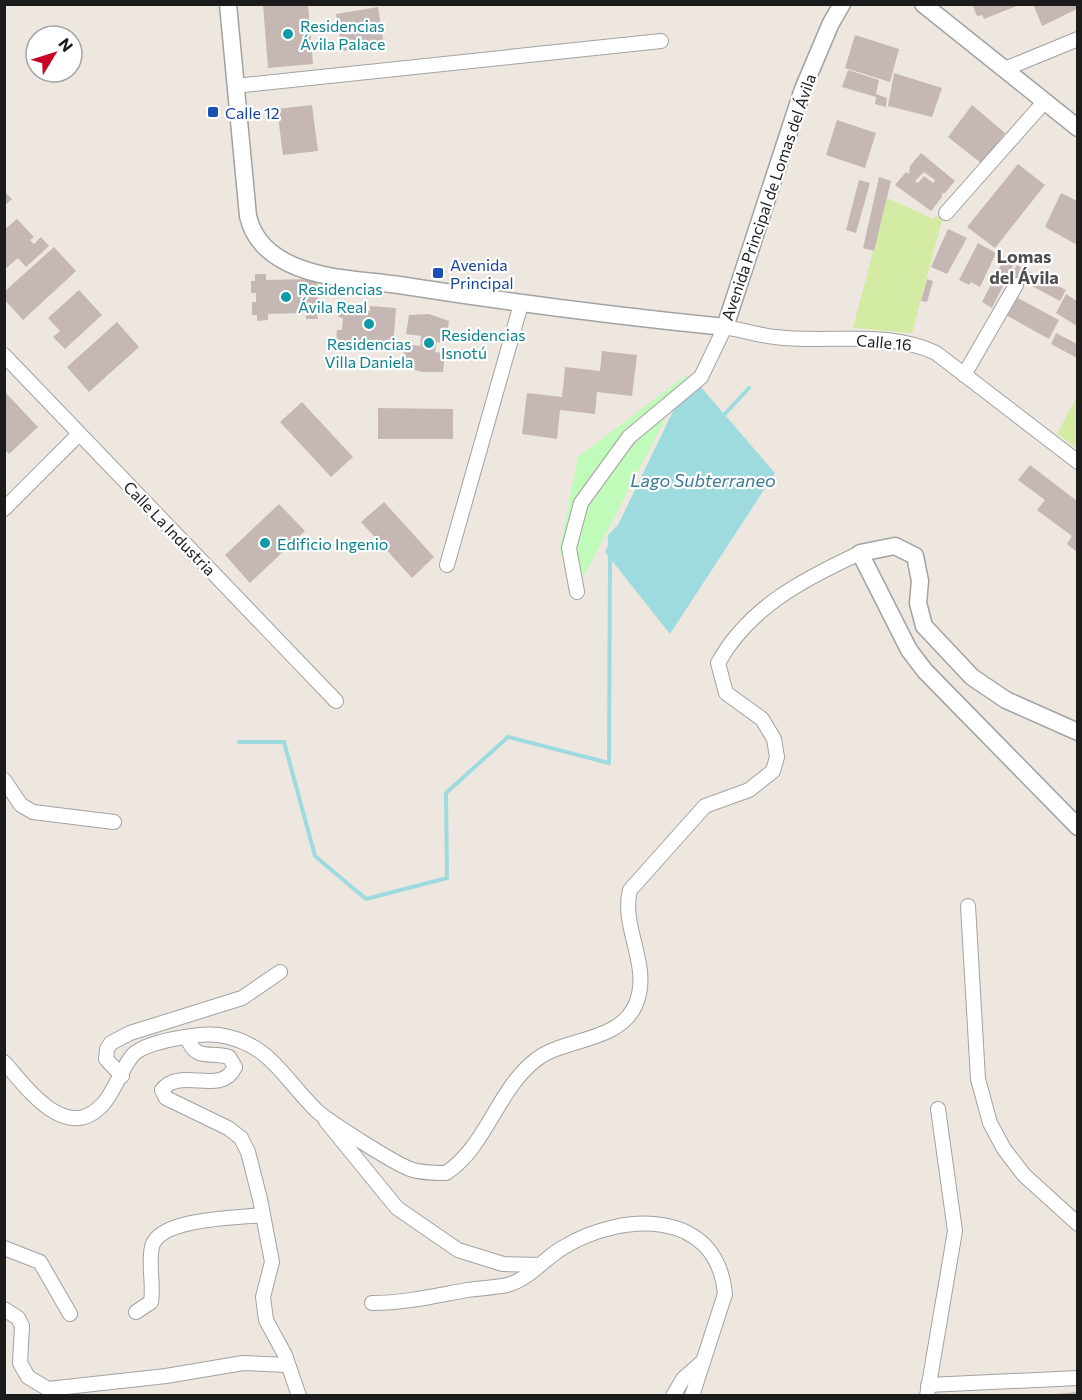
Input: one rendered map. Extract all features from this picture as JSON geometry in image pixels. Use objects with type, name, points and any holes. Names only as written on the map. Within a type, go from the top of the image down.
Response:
[{"type":"street","name":"Avenida Principal de Lomas del Ávila","points":[[228,4],[251,230],[260,242],[279,259],[337,278],[521,304],[725,327],[803,89],[831,23],[842,4]]},
{"type":"street","points":[[923,4],[1077,128]]},
{"type":"street","points":[[1005,69],[1077,39]]},
{"type":"street","points":[[235,86],[661,41]]},
{"type":"street","points":[[946,213],[1045,101]]},
{"type":"street","points":[[964,375],[1016,285]]},
{"type":"street","points":[[447,565],[521,304]]},
{"type":"street","points":[[577,592],[569,548],[581,503],[628,437],[700,377],[725,327]]},
{"type":"street","name":"Calle 16","points":[[725,327],[776,337],[884,340],[919,345],[936,353],[1077,462]]},
{"type":"street","name":"Calle La Industria","points":[[4,355],[336,701]]},
{"type":"street","points":[[4,508],[79,434]]},
{"type":"street","points":[[319,1112],[410,1169],[446,1173],[461,1163],[515,1079],[537,1059],[563,1045],[584,1041],[621,1022],[635,1008],[643,983],[626,906],[630,890],[705,806],[749,790],[764,781],[773,771],[777,757],[774,739],[762,719],[726,693],[718,663],[728,645],[767,604],[817,573],[860,553],[895,546],[915,556],[920,581],[918,603],[924,626],[972,676],[1006,700],[1077,732]]},
{"type":"street","points":[[860,553],[909,650],[925,671],[1077,827]]},
{"type":"street","points":[[4,780],[21,805],[33,812],[114,822]]},
{"type":"street","points":[[968,906],[978,1079],[990,1123],[1024,1175],[1076,1220]]},
{"type":"street","points":[[122,1076],[106,1059],[107,1049],[111,1043],[130,1033],[242,998],[280,972]]},
{"type":"street","points":[[4,1062],[30,1092],[56,1114],[77,1119],[91,1114],[104,1102],[122,1076],[133,1054],[154,1042],[216,1035],[246,1041],[266,1056],[319,1112],[397,1208],[458,1250],[504,1264],[540,1265]]},
{"type":"street","points":[[187,1038],[192,1050],[200,1055],[217,1054],[230,1057],[235,1067],[232,1073],[212,1082],[185,1078],[166,1084],[162,1090],[166,1098],[228,1128],[241,1138],[248,1152],[272,1262],[263,1297],[266,1320],[288,1365],[299,1395]]},
{"type":"street","points":[[938,1108],[955,1231],[928,1390],[1077,1378]]},
{"type":"street","points":[[136,1312],[151,1302],[150,1257],[152,1244],[158,1235],[174,1226],[263,1215]]},
{"type":"street","points":[[372,1303],[405,1303],[508,1285],[524,1278],[564,1246],[605,1229],[651,1222],[686,1229],[702,1243],[723,1277],[725,1294],[692,1395]]},
{"type":"street","points":[[4,1248],[40,1262],[70,1314]]},
{"type":"street","points":[[4,1309],[18,1318],[22,1326],[20,1363],[28,1377],[48,1389],[166,1376],[243,1363],[288,1365]]},
{"type":"street","points":[[673,1395],[683,1379],[701,1364]]},
{"type":"green space","points":[[887,198],[933,219],[937,216],[942,220],[912,333],[853,328]]},
{"type":"green space","points":[[688,374],[584,576],[559,553],[578,457]]},
{"type":"green space","points":[[1077,396],[1077,448],[1057,434]]},
{"type":"water","name":"Lago Subterraneo","points":[[700,386],[775,473],[670,634],[605,552],[676,405]]},
{"type":"building","name":"Residencias Ávila Palace","points":[[263,4],[308,4],[313,64],[268,68]]},
{"type":"building","points":[[972,4],[1019,5],[984,19],[982,15],[977,16]]},
{"type":"building","points":[[1033,4],[1077,4],[1077,9],[1042,26]]},
{"type":"building","points":[[378,7],[384,45],[342,51],[336,14]]},
{"type":"building","points":[[855,35],[899,49],[890,82],[845,68]]},
{"type":"building","points":[[848,70],[879,80],[876,94],[887,98],[886,107],[875,104],[876,97],[842,87]]},
{"type":"building","points":[[894,73],[942,88],[932,117],[888,106]]},
{"type":"building","points":[[312,105],[318,151],[283,155],[277,109]]},
{"type":"building","points":[[972,105],[1005,133],[982,164],[948,137]]},
{"type":"building","points":[[837,120],[876,133],[865,168],[826,155]]},
{"type":"building","points":[[921,153],[955,181],[944,194],[942,192],[942,197],[931,211],[895,185],[906,172],[909,174],[910,166]],"holes":[[[924,172],[935,180],[933,183],[924,176],[918,183],[915,181]]]},
{"type":"building","points":[[1018,164],[1045,185],[995,248],[967,227]]},
{"type":"building","points":[[879,177],[891,181],[874,251],[863,248]]},
{"type":"building","points":[[859,180],[870,183],[856,233],[846,230]]},
{"type":"building","points":[[4,191],[12,199],[4,206]]},
{"type":"building","points":[[1061,193],[1077,201],[1077,245],[1045,227]]},
{"type":"building","points":[[17,219],[34,237],[30,240],[34,244],[41,237],[49,246],[26,267],[18,258],[4,270],[4,230]]},
{"type":"building","points":[[948,229],[967,238],[947,274],[931,267]]},
{"type":"building","points":[[978,243],[996,253],[980,287],[971,282],[969,285],[959,280]]},
{"type":"building","points":[[54,247],[76,271],[23,320],[4,299],[4,292]]},
{"type":"building","points":[[1004,259],[1014,264],[992,308],[982,302]]},
{"type":"building","points":[[1017,265],[1066,290],[1060,301],[1011,275]]},
{"type":"building","name":"Residencias Ávila Real","points":[[255,274],[266,274],[266,280],[315,279],[320,291],[317,291],[320,312],[317,312],[318,319],[306,319],[306,313],[268,314],[268,320],[257,321],[257,315],[252,315],[252,302],[256,302],[256,293],[251,293],[251,281],[255,281]]},
{"type":"building","points":[[927,279],[933,281],[927,302],[921,301]]},
{"type":"building","points":[[79,290],[102,315],[65,349],[53,337],[60,331],[48,318]]},
{"type":"building","points":[[1066,294],[1077,301],[1077,326],[1056,313]]},
{"type":"building","points":[[1014,296],[1059,320],[1049,339],[1004,314]]},
{"type":"building","name":"Residencias Villa Daniela","points":[[339,303],[358,305],[358,310],[370,311],[370,306],[396,308],[393,348],[367,346],[368,341],[355,340],[355,345],[336,343],[337,330],[342,330],[343,318],[338,317]]},
{"type":"building","name":"Residencias Isnotú","points":[[429,314],[449,321],[446,343],[437,342],[435,352],[445,353],[443,372],[422,372],[402,366],[405,344],[420,346],[421,336],[406,334],[409,315]]},
{"type":"building","points":[[117,322],[139,347],[89,392],[67,367]]},
{"type":"building","points":[[1056,333],[1077,344],[1077,358],[1051,344]]},
{"type":"building","points":[[602,351],[637,355],[632,396],[597,392],[595,414],[560,410],[557,439],[522,434],[527,393],[562,397],[565,367],[600,371]]},
{"type":"building","points":[[4,391],[38,427],[9,454],[4,449]]},
{"type":"building","points":[[302,402],[353,457],[331,477],[280,422]]},
{"type":"building","points":[[378,408],[453,409],[453,439],[378,439]]},
{"type":"building","points":[[1030,465],[1077,501],[1077,552],[1067,544],[1072,536],[1037,510],[1045,500],[1018,480]]},
{"type":"building","points":[[384,502],[434,557],[412,578],[361,522]]},
{"type":"building","name":"Edificio Ingenio","points":[[279,504],[305,531],[250,583],[225,555]]},
{"type":"building","points":[[1077,1392],[1077,1395],[1055,1395],[1055,1394]]},
{"type":"waterway","points":[[721,418],[749,388]]},
{"type":"waterway","points":[[610,545],[610,536],[618,528]]},
{"type":"waterway","points":[[239,742],[284,742],[315,856],[366,899],[447,878],[446,793],[508,737],[609,763],[610,555]]},
{"type":"place","name":"Residencias Ávila Palace","points":[[288,34]]},
{"type":"place","name":"Calle 12","points":[[213,112]]},
{"type":"place","name":"Avenida Principal","points":[[438,273]]},
{"type":"place","name":"Residencias Ávila Real","points":[[286,297]]},
{"type":"place","name":"Residencias Villa Daniela","points":[[369,324]]},
{"type":"place","name":"Residencias Isnotú","points":[[429,343]]},
{"type":"place","name":"Edificio Ingenio","points":[[265,543]]},
{"type":"district","name":"Lomas del Ávila","points":[[1024,266]]}]
